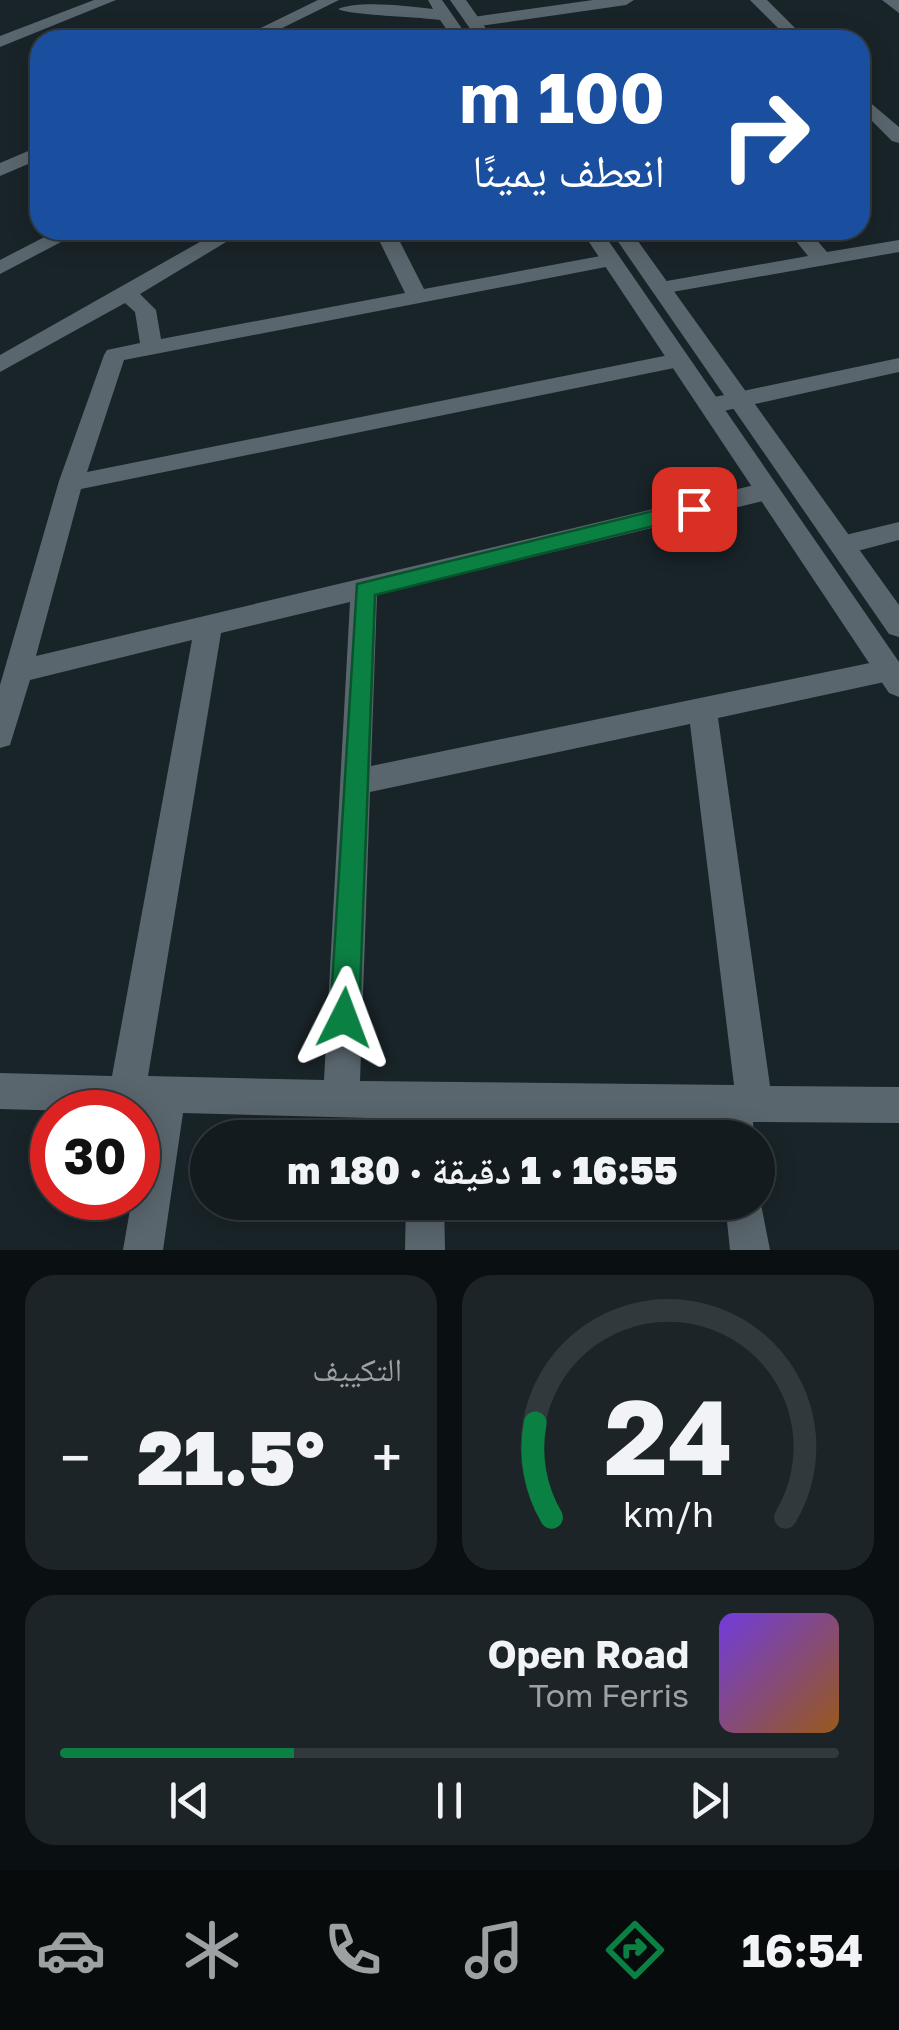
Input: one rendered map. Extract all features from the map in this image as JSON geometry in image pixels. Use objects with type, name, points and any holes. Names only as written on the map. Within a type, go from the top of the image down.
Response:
[{"type":"street","points":[[31,30],[108,0]]},
{"type":"street","points":[[271,30],[338,5],[366,0]]},
{"type":"street","points":[[434,0],[455,30]]},
{"type":"street","points":[[458,0],[479,30]]},
{"type":"street","points":[[473,22],[626,0]]},
{"type":"street","points":[[758,0],[789,30]]},
{"type":"street","points":[[890,0],[899,8]]},
{"type":"street","points":[[297,30],[338,5],[445,16]]},
{"type":"street","points":[[0,42],[30,30]]},
{"type":"street","points":[[870,108],[899,136]]},
{"type":"street","points":[[0,152],[30,138]]},
{"type":"street","points":[[0,170],[30,156]]},
{"type":"street","points":[[0,268],[55,240]]},
{"type":"street","points":[[0,364],[218,240]]},
{"type":"street","points":[[389,240],[418,298]]},
{"type":"street","points":[[356,782],[703,711],[894,678],[597,240]]},
{"type":"street","points":[[627,240],[899,626]]},
{"type":"street","points":[[806,240],[822,260]]},
{"type":"street","points":[[661,288],[899,246]]},
{"type":"street","points":[[0,736],[70,481],[115,354],[610,260]]},
{"type":"street","points":[[126,292],[145,310],[152,348]]},
{"type":"street","points":[[70,481],[100,480],[679,360]]},
{"type":"street","points":[[710,406],[899,365]]},
{"type":"street","points":[[20,671],[768,491]]},
{"type":"street","points":[[842,545],[899,531]]},
{"type":"street","points":[[341,1096],[364,590]]},
{"type":"street","points":[[128,1090],[208,626]]},
{"type":"street","points":[[703,711],[741,1114]]},
{"type":"street","points":[[0,1092],[30,1092]]},
{"type":"street","points":[[160,1094],[341,1096],[425,1119],[741,1114],[899,1105]]},
{"type":"street","points":[[143,1250],[168,1094]]},
{"type":"street","points":[[425,1220],[425,1250]]},
{"type":"street","points":[[746,1220],[750,1250]]},
{"type":"route","points":[[344,1018],[364,590],[694,509]]}]
